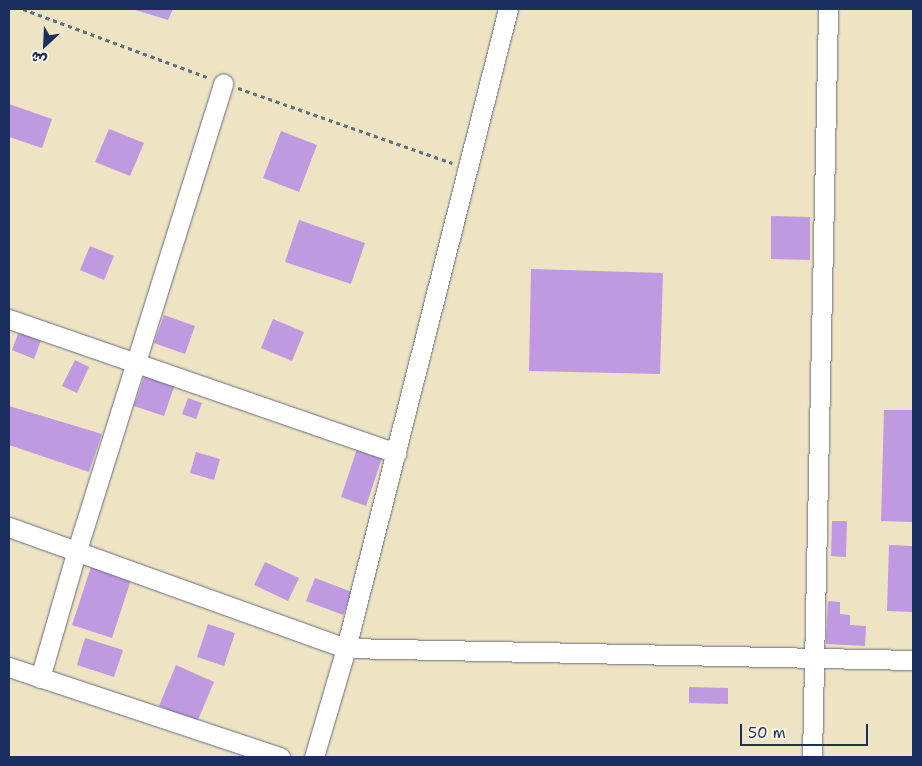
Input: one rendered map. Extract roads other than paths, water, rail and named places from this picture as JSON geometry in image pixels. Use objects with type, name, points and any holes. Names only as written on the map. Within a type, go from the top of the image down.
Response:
[{"type":"street","points":[[314,757],[346,648],[508,9]]},
{"type":"street","points":[[812,757],[828,9]]},
{"type":"street","points":[[40,678],[76,550],[223,83]]},
{"type":"street","points":[[9,319],[396,453]]},
{"type":"street","points":[[9,527],[346,648],[913,660]]},
{"type":"street","points":[[9,666],[40,678],[280,757]]}]
